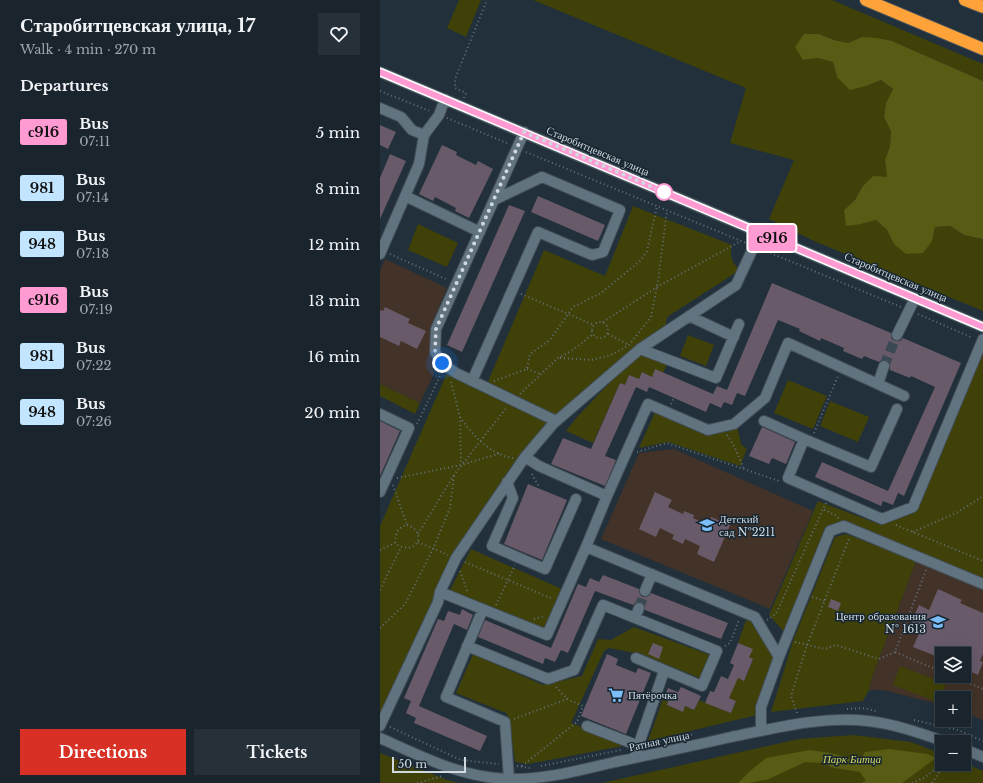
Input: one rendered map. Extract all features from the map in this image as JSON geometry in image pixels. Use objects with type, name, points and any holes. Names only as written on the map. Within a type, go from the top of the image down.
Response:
[{"type":"highway","points":[[866,0],[983,49]]},
{"type":"highway","points":[[968,0],[983,8]]},
{"type":"street","name":"Старобитцевская улица","points":[[380,72],[983,327]]},
{"type":"street","points":[[381,252],[419,164],[424,136],[439,115],[445,99]]},
{"type":"street","points":[[380,108],[401,116],[412,130],[424,136]]},
{"type":"street","points":[[524,132],[436,329],[435,352],[445,365],[456,373],[556,421]]},
{"type":"street","points":[[477,383],[512,290],[538,232],[592,255],[603,252],[620,210],[542,177],[494,200]]},
{"type":"street","points":[[406,196],[480,232]]},
{"type":"street","points":[[381,725],[438,602],[440,592],[456,558],[525,457],[556,421],[640,349],[736,285],[760,233]]},
{"type":"street","points":[[897,335],[915,298]]},
{"type":"street","points":[[689,316],[734,337]]},
{"type":"street","points":[[640,349],[716,378],[739,324]]},
{"type":"street","points":[[808,440],[788,478],[882,519],[913,507],[982,340]]},
{"type":"street","points":[[440,592],[547,635],[648,404],[708,430],[734,424],[765,398],[788,343],[904,396]]},
{"type":"street","points":[[878,384],[884,366]]},
{"type":"street","points":[[764,422],[871,467],[897,409]]},
{"type":"street","points":[[380,414],[409,428],[380,492]]},
{"type":"street","points":[[525,457],[539,466],[607,496]]},
{"type":"street","points":[[507,482],[513,498],[492,546],[545,569],[576,500]]},
{"type":"street","points":[[761,731],[761,707],[779,656],[830,531],[844,526],[983,584]]},
{"type":"street","points":[[586,547],[755,618],[779,656]]},
{"type":"street","points":[[646,591],[652,574]]},
{"type":"street","points":[[467,646],[548,679],[574,670],[603,605],[717,651],[702,686],[664,672],[636,658]]},
{"type":"street","points":[[635,618],[639,608]]},
{"type":"street","points":[[488,611],[467,646],[446,697],[505,722],[509,779]]},
{"type":"street","points":[[634,758],[664,672]]},
{"type":"street","name":"Ратная улица","points":[[380,738],[458,771],[486,777],[509,779],[552,776],[761,731],[815,721],[867,721],[898,726],[935,738]]},
{"type":"street","points":[[588,726],[639,746]]},
{"type":"street","points":[[971,752],[983,757]]},
{"type":"path","points":[[454,121],[466,93],[455,88],[455,79],[487,0]]},
{"type":"path","points":[[380,91],[982,340]]},
{"type":"path","points":[[527,369],[530,354],[550,340],[573,307],[601,293],[640,261],[647,251],[657,206]]},
{"type":"path","points":[[558,358],[591,360],[611,355],[629,345],[651,317],[657,287],[667,210]]},
{"type":"path","points":[[608,334],[601,338],[597,338],[593,334],[592,330],[594,325],[597,322],[603,322],[657,287],[741,241]]},
{"type":"path","points":[[381,252],[456,284]]},
{"type":"path","points":[[512,290],[594,325]]},
{"type":"path","points":[[603,322],[608,328],[608,334]]},
{"type":"path","points":[[418,534],[461,465],[513,401],[558,358],[573,350],[593,334]]},
{"type":"path","points":[[608,334],[640,349]]},
{"type":"path","points":[[477,383],[527,369],[540,374]]},
{"type":"path","points":[[451,380],[460,417],[461,465]]},
{"type":"path","points":[[808,440],[835,382]]},
{"type":"path","points":[[460,417],[468,429],[480,441],[511,458],[525,457]]},
{"type":"path","points":[[722,427],[734,446],[744,469]]},
{"type":"path","points":[[626,455],[667,443],[778,481],[788,478]]},
{"type":"path","points":[[408,525],[391,479],[461,465],[501,453]]},
{"type":"path","points":[[380,628],[405,604],[433,549],[450,508],[454,475]]},
{"type":"path","points":[[776,614],[829,496]]},
{"type":"path","points":[[913,532],[958,512],[983,496]]},
{"type":"path","points":[[823,508],[838,516]]},
{"type":"path","points":[[882,519],[983,561]]},
{"type":"path","points":[[408,525],[414,527],[418,534],[418,542],[414,547],[408,549],[395,543],[396,532],[401,527],[408,525]]},
{"type":"path","points":[[790,714],[798,713],[791,696],[807,645],[853,530]]},
{"type":"path","points":[[418,542],[562,602]]},
{"type":"path","points":[[380,550],[395,543]]},
{"type":"path","points":[[380,590],[401,547]]},
{"type":"path","points":[[456,558],[472,604]]},
{"type":"path","points":[[488,611],[520,558]]},
{"type":"path","points":[[807,645],[825,649],[836,645],[879,659],[895,652],[929,562]]},
{"type":"path","points":[[517,623],[557,612]]},
{"type":"path","points":[[717,651],[730,644],[742,612]]},
{"type":"path","points":[[895,652],[935,669]]},
{"type":"path","points":[[521,767],[577,722],[583,706],[567,699],[548,679]]},
{"type":"path","points":[[969,683],[983,689]]},
{"type":"path","points":[[505,722],[567,699]]},
{"type":"path","points":[[841,710],[862,708],[877,711]]},
{"type":"path","points":[[914,720],[958,730],[983,741]]},
{"type":"path","points":[[381,725],[461,760],[533,768]]},
{"type":"path","points":[[541,766],[700,733]]},
{"type":"path","points":[[912,783],[924,778],[935,770]]},
{"type":"path","points":[[932,783],[940,771]]},
{"type":"path","points":[[417,783],[443,776]]},
{"type":"shaded area","points":[[804,34],[819,34],[834,40],[848,43],[862,37],[892,41],[983,81],[983,239],[964,235],[950,226],[935,227],[932,241],[923,253],[906,254],[894,244],[887,230],[876,220],[846,226],[844,210],[855,200],[862,187],[873,176],[887,177],[885,160],[890,146],[891,131],[884,117],[886,103],[893,89],[881,80],[850,90],[837,77],[833,62],[818,58],[803,60],[795,47]]},
{"type":"shaded area","points":[[385,259],[447,288],[430,329],[430,352],[434,374],[420,403],[380,384],[380,271]]},
{"type":"shaded area","name":"Детский сад №2211","points":[[674,449],[813,511],[770,609],[601,539],[639,453]]},
{"type":"shaded area","name":"Центр образования № 1613","points":[[916,561],[983,590],[983,720],[971,716],[971,691],[935,691],[935,703],[883,690],[869,690],[871,680]]},
{"type":"shaded area","points":[[889,749],[928,754],[935,759],[902,783],[861,783],[866,781],[860,772],[834,768],[822,763],[805,762],[769,779],[749,783],[738,783],[766,758],[810,750],[836,754],[859,762],[865,752]]},
{"type":"green space","points":[[459,0],[481,0],[466,37],[447,28]]},
{"type":"green space","points":[[533,0],[832,0],[983,64],[983,81],[892,41],[862,37],[848,43],[834,40],[819,34],[803,60],[818,58],[833,62],[837,77],[866,86],[881,80],[893,89],[886,103],[884,117],[891,131],[890,146],[885,160],[887,177],[862,187],[855,200],[844,210],[861,224],[876,220],[887,230],[894,244],[932,241],[935,227],[950,226],[964,235],[983,239],[983,311],[814,241],[769,219],[794,160],[730,143],[746,88]]},
{"type":"green space","points":[[633,206],[732,245],[732,259],[740,270],[667,317],[666,324],[663,329],[565,410],[446,573],[380,717],[380,526],[447,373],[484,391],[544,250],[605,276]]},
{"type":"green space","points":[[418,224],[458,243],[447,267],[408,250]]},
{"type":"green space","points":[[688,335],[714,345],[706,366],[680,356]]},
{"type":"green space","points":[[640,351],[668,362],[663,373],[652,377],[642,372],[639,379],[629,375],[625,385],[620,383],[593,443],[566,431],[577,417]]},
{"type":"green space","points":[[983,353],[983,578],[849,523],[828,527],[784,632],[769,615],[818,501],[881,525],[918,509]]},
{"type":"green space","points":[[788,380],[827,396],[813,429],[774,413]]},
{"type":"green space","points":[[380,384],[420,403],[415,414],[380,396]]},
{"type":"green space","points":[[830,401],[869,417],[858,442],[820,426]]},
{"type":"green space","points":[[655,412],[706,433],[737,426],[741,444],[747,449],[740,466],[668,442],[639,448]]},
{"type":"green space","points":[[846,534],[916,561],[871,680],[869,690],[863,701],[771,712],[793,641],[835,537]]},
{"type":"green space","points":[[471,549],[562,589],[544,628],[450,590]]},
{"type":"green space","points":[[747,618],[753,620],[776,657],[757,715],[648,741],[663,699],[668,701],[667,705],[683,712],[685,706],[694,710],[699,700],[731,713],[736,702],[729,698],[732,690],[733,676],[744,681],[753,660],[749,657],[752,649],[738,643]]},
{"type":"green space","points":[[634,627],[710,655],[700,678],[641,654],[609,648],[604,651],[571,723],[628,745],[528,764],[515,762],[509,717],[506,713],[456,693],[473,654],[543,685],[582,676],[598,639],[611,640]]},
{"type":"green space","points":[[900,666],[935,680],[935,683],[946,684],[943,691],[935,691],[935,701],[893,685]]},
{"type":"green space","name":"Парк Битца","points":[[853,735],[911,742],[935,751],[935,771],[971,771],[971,766],[983,771],[983,783],[602,783],[799,739]]},
{"type":"green space","points":[[380,753],[447,780],[458,783],[380,783]]},
{"type":"building","points":[[380,125],[396,132],[388,149],[380,145]]},
{"type":"building","points":[[442,145],[457,152],[456,155],[476,165],[478,161],[493,169],[469,218],[455,211],[456,208],[435,197],[433,201],[419,194]]},
{"type":"building","points":[[390,154],[406,161],[380,219],[380,178]]},
{"type":"building","points":[[538,196],[605,225],[598,241],[531,212]]},
{"type":"building","points":[[509,205],[525,211],[462,352],[447,345]]},
{"type":"building","points":[[772,283],[891,333],[891,338],[895,341],[900,341],[903,338],[961,363],[904,496],[898,493],[893,505],[883,501],[881,506],[815,477],[822,462],[888,491],[935,387],[911,376],[910,378],[890,370],[890,364],[886,360],[879,362],[864,356],[862,359],[843,351],[844,348],[821,338],[820,341],[799,331],[800,329],[778,320],[745,396],[737,393],[732,405],[724,402],[721,408],[710,403],[706,412],[649,387],[647,392],[636,387],[605,456],[616,460],[605,486],[551,464],[563,438],[591,449],[620,383],[625,385],[629,375],[639,379],[642,372],[652,377],[655,369],[713,394],[717,386],[727,390]]},
{"type":"building","points":[[385,307],[410,319],[408,323],[426,331],[417,349],[401,341],[399,346],[380,337],[380,310],[383,311]]},
{"type":"building","points":[[380,421],[400,431],[380,476]]},
{"type":"building","points":[[762,427],[795,442],[786,464],[772,458],[769,464],[749,456]]},
{"type":"building","points":[[528,484],[567,500],[542,560],[504,544]]},
{"type":"building","points":[[655,492],[672,500],[668,507],[683,514],[684,511],[694,515],[693,518],[708,525],[711,517],[730,525],[714,562],[697,554],[700,546],[685,539],[683,544],[672,539],[674,535],[660,528],[656,537],[639,529]]},
{"type":"building","points":[[603,575],[639,589],[640,595],[643,597],[649,596],[651,593],[728,623],[721,639],[645,610],[644,604],[641,602],[633,605],[595,591],[568,653],[561,650],[555,662],[545,658],[543,664],[478,637],[485,620],[551,648],[578,584],[586,587],[590,578],[599,582]]},
{"type":"building","points":[[938,589],[962,600],[960,603],[983,613],[983,654],[980,661],[983,662],[978,675],[971,672],[971,647],[935,647],[935,656],[913,647],[922,627],[911,622],[919,605],[929,610]]},
{"type":"building","points":[[831,599],[841,603],[838,611],[828,607]]},
{"type":"building","points":[[462,609],[473,615],[467,630],[454,624],[419,706],[487,736],[480,751],[414,723],[416,718],[406,713],[411,701],[404,698],[438,619],[444,621],[448,611],[460,615]]},
{"type":"building","points":[[653,643],[663,647],[659,659],[648,654]]},
{"type":"building","points":[[738,643],[753,649],[749,657],[753,659],[744,681],[738,678],[729,698],[736,701],[731,713],[705,703],[710,691],[714,692],[721,676],[728,679],[734,665],[730,663]]},
{"type":"building","name":"Пятёрочка","points":[[607,654],[618,659],[616,665],[636,673],[638,668],[651,673],[626,734],[581,716]]},
{"type":"building","points":[[681,687],[701,696],[694,710],[685,706],[683,712],[667,705],[668,701],[663,699],[668,688],[678,692]]},
{"type":"tunnel","points":[[884,366],[897,335]]},
{"type":"tunnel","points":[[639,608],[645,591]]},
{"type":"bus line","name":"с916","points":[[380,72],[983,327]]},
{"type":"place","name":"Детский сад №2211","points":[[707,525]]},
{"type":"place","name":"Центр образования № 1613","points":[[938,622]]},
{"type":"place","name":"Пятёрочка","points":[[616,695]]},
{"type":"route","points":[[442,363],[435,352],[436,329],[524,132],[664,192]]}]
